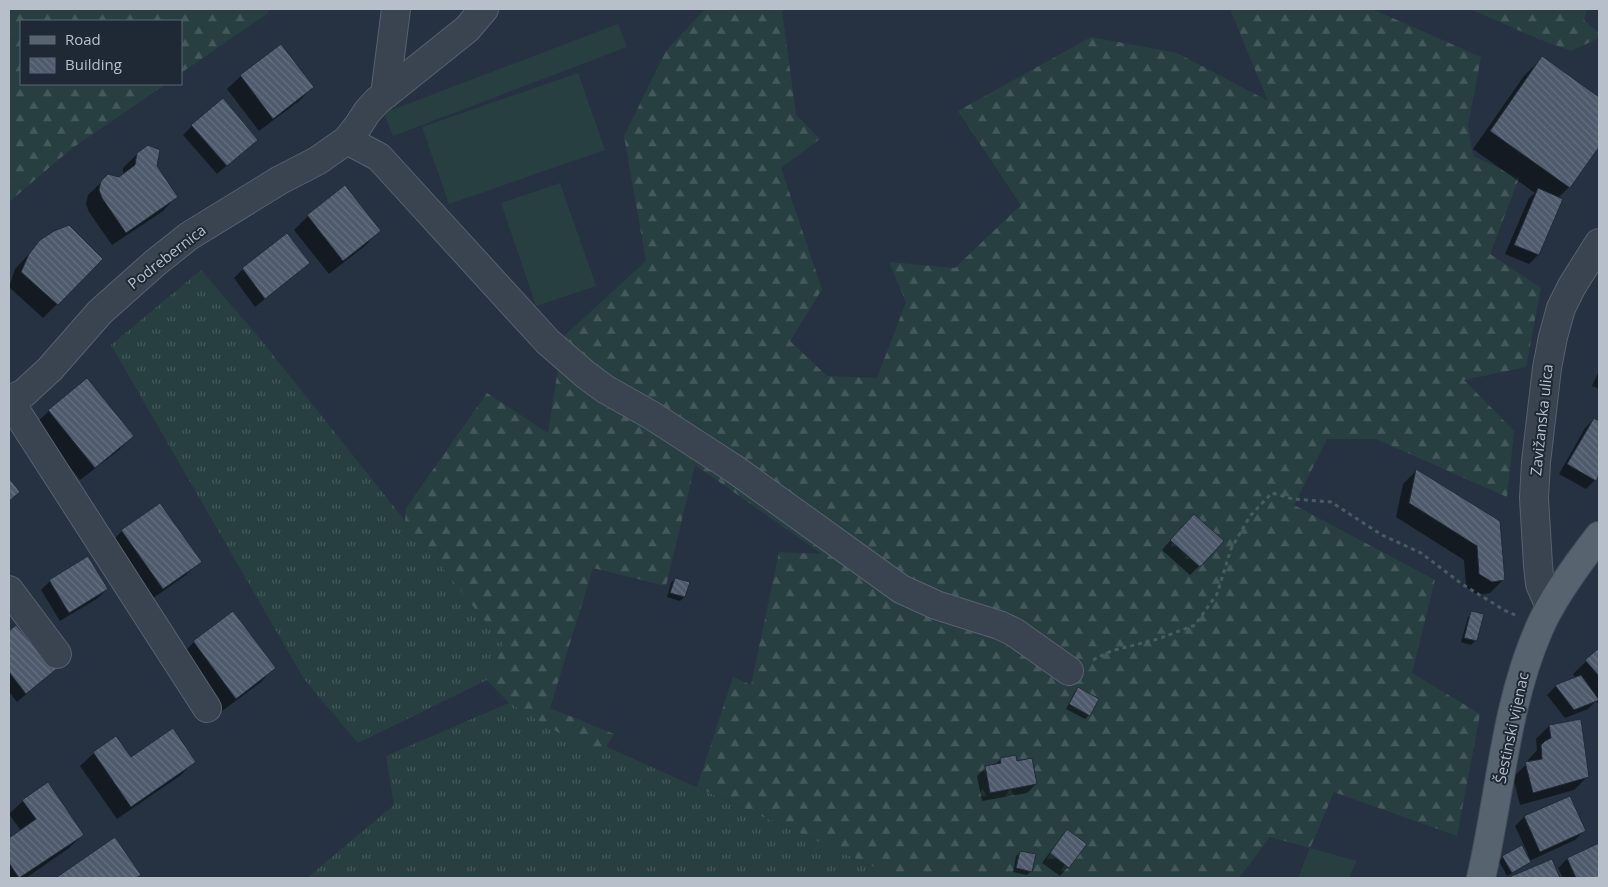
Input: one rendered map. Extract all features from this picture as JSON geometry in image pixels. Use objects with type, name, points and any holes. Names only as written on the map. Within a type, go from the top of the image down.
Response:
[{"type":"main road","name":"Šestinski vijenac","points":[[1481,878],[1514,703],[1532,645],[1550,608],[1599,536]]},
{"type":"street","points":[[385,95],[396,9]]},
{"type":"street","name":"Podrebernica","points":[[9,400],[24,393],[50,369],[100,312],[155,263],[189,236],[280,180],[317,161],[346,140],[367,112],[385,95],[467,29],[484,9]]},
{"type":"street","points":[[346,140],[379,157],[537,331],[586,375],[605,389],[651,415],[733,468],[901,589],[936,605],[999,625],[1014,632],[1069,671]]},
{"type":"street","name":"Zavižanska ulica","points":[[1550,608],[1540,584],[1534,498],[1536,462],[1547,368],[1561,308],[1572,286],[1599,243]]},
{"type":"street","points":[[9,400],[207,708]]},
{"type":"street","points":[[9,590],[58,654]]},
{"type":"path","points":[[1069,671],[1111,651],[1158,639],[1195,625],[1217,594],[1232,549],[1250,516],[1272,493],[1294,499],[1331,502],[1382,535],[1421,553],[1462,584],[1504,610],[1521,618]]},
{"type":"green space","points":[[9,9],[269,9],[268,13],[182,72],[182,20],[20,20],[20,85],[165,85],[71,149],[9,202]]},
{"type":"green space","points":[[705,9],[784,9],[782,10],[796,115],[820,139],[781,168],[822,289],[790,341],[827,376],[877,378],[906,302],[889,262],[955,268],[1021,205],[958,111],[1091,37],[1177,53],[1268,101],[1230,9],[1372,9],[1481,57],[1468,125],[1473,156],[1519,178],[1490,254],[1541,288],[1526,367],[1464,380],[1514,431],[1507,497],[1376,439],[1327,439],[1294,505],[1435,580],[1412,673],[1480,714],[1457,836],[1334,792],[1310,848],[1270,837],[1239,878],[899,878],[697,787],[733,677],[751,685],[779,552],[822,554],[695,465],[666,586],[593,568],[550,708],[614,734],[600,757],[509,703],[487,680],[504,645],[405,521],[406,508],[487,393],[548,433],[563,337],[646,261],[624,136],[666,51]]},
{"type":"green space","points":[[1470,9],[1587,9],[1584,20],[1599,33],[1599,38],[1571,51]]},
{"type":"green space","points":[[618,24],[627,47],[393,136],[384,113]]},
{"type":"green space","points":[[578,73],[605,150],[449,204],[422,127]]},
{"type":"green space","points":[[560,183],[596,286],[536,306],[501,203]]},
{"type":"green space","points":[[201,270],[261,340],[504,645],[487,680],[358,743],[304,679],[111,345]]},
{"type":"green space","points":[[509,703],[899,878],[307,878],[394,805],[386,756]]},
{"type":"green space","points":[[1310,848],[1357,861],[1349,878],[1298,878]]},
{"type":"building","points":[[281,44],[314,87],[273,119],[240,75]]},
{"type":"building","points":[[1542,56],[1599,97],[1599,147],[1570,188],[1490,131]]},
{"type":"building","points":[[223,98],[258,140],[227,166],[191,125]]},
{"type":"building","points":[[148,145],[160,150],[157,166],[178,197],[126,233],[102,198],[99,190],[101,181],[108,174],[119,177],[135,165],[137,153]]},
{"type":"building","points":[[345,185],[381,231],[343,261],[307,215]]},
{"type":"building","points":[[1538,188],[1563,199],[1539,255],[1514,245]]},
{"type":"building","points":[[69,225],[103,259],[58,305],[21,272],[29,254],[40,240],[54,231]]},
{"type":"building","points":[[287,233],[310,263],[265,299],[242,268]]},
{"type":"building","points":[[87,378],[134,436],[95,468],[48,410]]},
{"type":"building","points":[[1594,418],[1599,421],[1599,475],[1596,481],[1567,464]]},
{"type":"building","points":[[1416,469],[1500,521],[1505,580],[1492,582],[1479,574],[1477,546],[1409,503]]},
{"type":"building","points":[[9,478],[20,492],[9,501]]},
{"type":"building","points":[[160,503],[202,562],[163,589],[121,530]]},
{"type":"building","points":[[1194,514],[1224,541],[1200,567],[1170,540]]},
{"type":"building","points":[[88,556],[108,589],[69,613],[49,580]]},
{"type":"building","points":[[675,578],[690,582],[685,597],[670,593]]},
{"type":"building","points":[[233,611],[276,668],[236,699],[193,641]]},
{"type":"building","points":[[1471,611],[1484,614],[1477,641],[1464,638]]},
{"type":"building","points":[[16,625],[29,641],[34,637],[59,667],[26,694],[9,672],[9,631]]},
{"type":"building","points":[[1599,648],[1599,676],[1585,660]]},
{"type":"building","points":[[1581,675],[1599,700],[1574,710],[1555,685]]},
{"type":"building","points":[[1078,687],[1099,699],[1090,716],[1069,704]]},
{"type":"building","points":[[1581,719],[1589,777],[1533,793],[1525,762],[1542,759],[1541,745],[1551,738],[1549,725]]},
{"type":"building","points":[[173,728],[196,762],[131,807],[93,752],[116,736],[131,757]]},
{"type":"building","points":[[1016,755],[1017,761],[1032,758],[1037,784],[990,793],[985,766],[1001,763],[1000,758]]},
{"type":"building","points":[[48,782],[84,835],[19,878],[9,863],[9,838],[36,819],[22,800]]},
{"type":"building","points":[[1570,796],[1586,831],[1540,852],[1524,816]]},
{"type":"building","points":[[1067,829],[1087,844],[1069,868],[1050,853]]},
{"type":"building","points":[[115,837],[141,875],[136,878],[57,877]]},
{"type":"building","points":[[1599,843],[1599,878],[1576,878],[1567,858]]},
{"type":"building","points":[[1522,845],[1531,862],[1512,873],[1502,856]]},
{"type":"building","points":[[1020,851],[1036,854],[1032,872],[1016,868]]},
{"type":"building","points":[[1552,859],[1560,878],[1507,878]]}]
